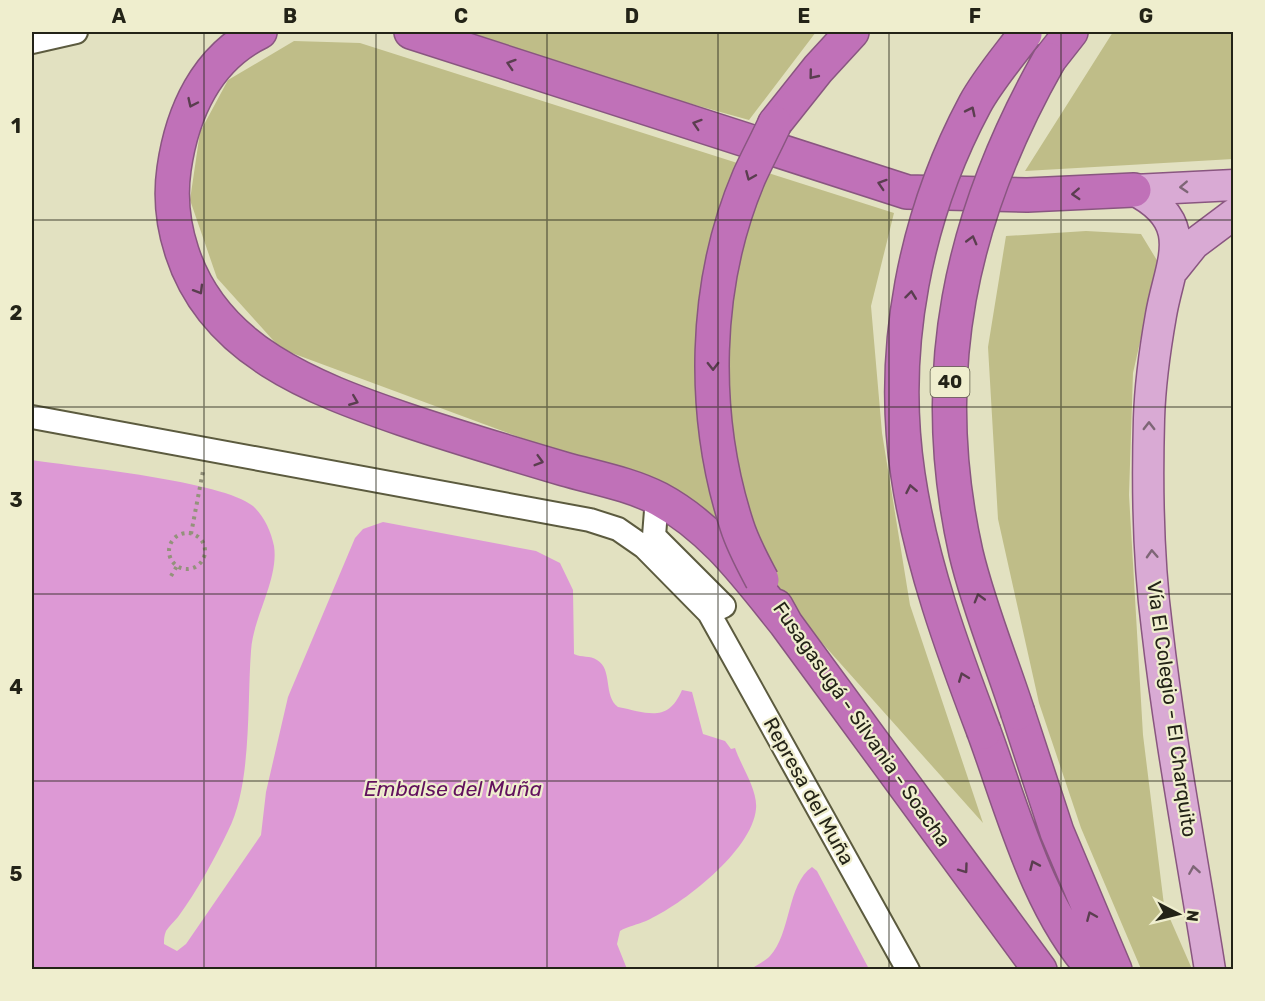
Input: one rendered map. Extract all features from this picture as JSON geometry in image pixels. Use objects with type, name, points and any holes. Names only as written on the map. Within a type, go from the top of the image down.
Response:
[{"type":"highway","points":[[260,32],[231,51],[214,67],[198,90],[186,116],[177,146],[172,181],[173,213],[187,269],[217,317],[240,340],[268,361],[301,380],[361,405],[454,436],[623,484],[657,498],[687,516],[734,558],[786,624]]},
{"type":"highway","points":[[411,32],[907,192],[1027,195],[1134,190]]},
{"type":"highway","name":"Fusagasugá - Silvania - Soacha","points":[[852,32],[818,69],[775,123],[749,178],[732,228],[713,324],[714,406],[720,461],[737,528],[786,624],[1040,969]]},
{"type":"highway","name":"40","points":[[1071,32],[1049,60],[1011,130],[978,215],[958,304],[950,383],[954,475],[966,554],[982,609],[1057,832],[1115,969]]},
{"type":"highway","points":[[1026,33],[975,102],[946,165],[926,218],[915,262],[904,359],[908,473],[919,533],[950,642],[1047,895],[1078,952],[1094,969]]},
{"type":"main road","points":[[1134,190],[1233,185]]},
{"type":"main road","name":"Vía El Colegio - El Charquito","points":[[1134,190],[1152,199],[1166,213],[1174,231],[1177,250],[1174,269],[1161,312],[1156,347],[1149,418],[1150,515],[1157,628],[1210,969]]},
{"type":"main road","name":"Vía El Colegio - El Charquito","points":[[1174,269],[1194,244],[1233,214]]},
{"type":"street","points":[[32,42],[76,32]]},
{"type":"street","points":[[214,67],[244,32]]},
{"type":"street","name":"Represa del Muña","points":[[32,417],[600,523],[618,529],[644,547],[709,613],[908,969]]},
{"type":"street","points":[[657,498],[654,536],[724,606],[709,613]]},
{"type":"path","points":[[191,534],[208,450]]},
{"type":"path","points":[[180,534],[191,534],[201,541],[203,558],[190,568],[177,566],[169,553],[172,542],[180,534]]},
{"type":"path","points":[[171,576],[177,566]]},
{"type":"shaded area","points":[[434,32],[816,32],[749,120]]},
{"type":"shaded area","points":[[1113,32],[1233,32],[1233,159],[1025,171]]},
{"type":"shaded area","points":[[294,41],[360,43],[894,213],[871,306],[882,433],[910,605],[983,823],[697,503],[281,349],[217,278],[190,200],[200,132],[228,80]]},
{"type":"shaded area","points":[[1086,231],[1141,234],[1158,262],[1133,373],[1129,495],[1143,735],[1164,905],[1192,969],[1141,969],[1081,828],[1039,703],[998,519],[988,347],[1006,236]]},
{"type":"water","name":"Embalse del Muña","points":[[32,460],[182,482],[237,497],[257,510],[273,540],[275,559],[273,572],[256,625],[251,651],[247,743],[241,791],[236,812],[211,864],[185,907],[166,931],[164,944],[177,951],[186,944],[261,835],[266,792],[288,697],[355,538],[363,529],[383,522],[536,551],[560,563],[573,590],[574,654],[594,658],[602,664],[613,702],[618,707],[656,713],[670,707],[682,690],[692,692],[703,734],[725,741],[731,749],[735,748],[756,802],[752,825],[729,859],[696,890],[661,913],[620,931],[617,944],[627,969],[32,969]]},
{"type":"water","points":[[812,867],[817,871],[869,969],[751,969],[768,958],[777,947],[798,885]]}]
